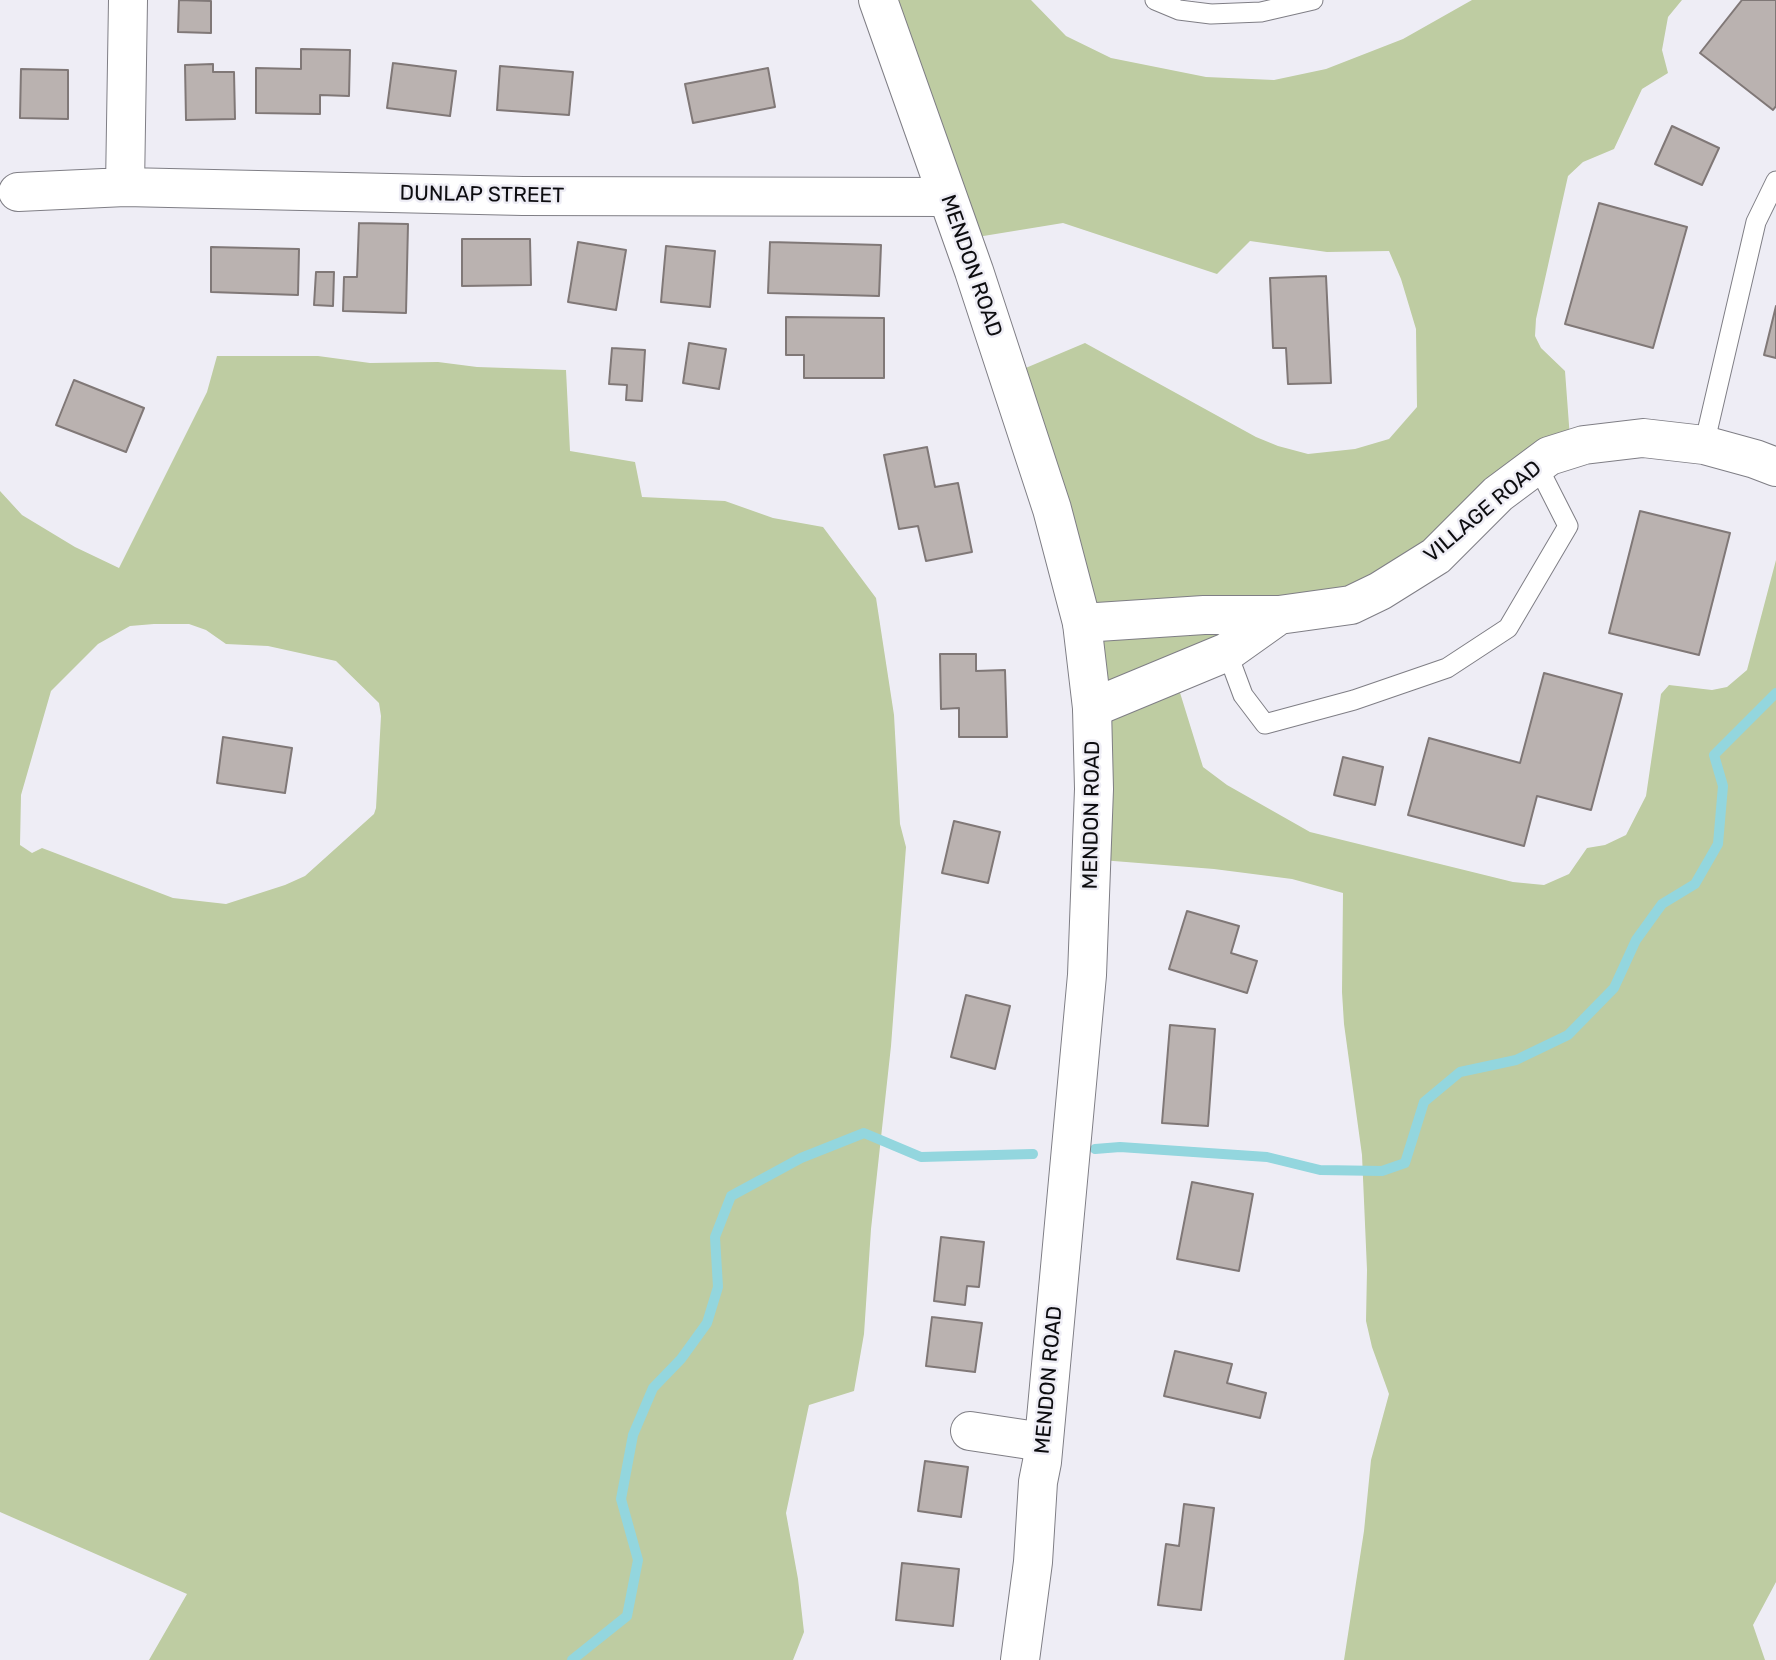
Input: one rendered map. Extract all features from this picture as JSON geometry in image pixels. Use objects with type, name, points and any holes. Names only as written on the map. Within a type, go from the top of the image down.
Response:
[{"type":"street","points":[[125,187],[128,0]]},
{"type":"street","name":"MENDON ROAD","points":[[878,0],[1052,509],[1082,623],[1092,708],[1094,789],[1087,975],[1038,1482],[1033,1562],[1020,1660]]},
{"type":"street","name":"DUNLAP STREET","points":[[18,192],[125,187],[523,196],[947,197]]},
{"type":"street","name":"VILLAGE ROAD","points":[[1082,623],[1204,615],[1279,615],[1351,605],[1380,591],[1436,556],[1498,494],[1549,456],[1584,445],[1643,438],[1704,444],[1776,467]]},
{"type":"street","name":"VILLAGE ROAD","points":[[1092,708],[1227,652],[1279,615]]},
{"type":"street","points":[[970,1431],[1043,1442]]},
{"type":"lane","points":[[1155,0],[1179,10],[1212,14],[1261,12],[1313,0]]},
{"type":"lane","points":[[1704,444],[1756,222],[1776,181]]},
{"type":"lane","points":[[1227,652],[1243,695],[1265,724],[1354,700],[1447,668],[1508,628],[1568,526],[1537,465]]},
{"type":"green space","points":[[881,0],[1031,0],[1066,36],[1111,58],[1206,77],[1274,80],[1326,69],[1403,39],[1472,0],[1682,0],[1668,17],[1662,50],[1668,73],[1642,89],[1614,149],[1583,162],[1568,176],[1536,319],[1535,336],[1541,348],[1565,371],[1571,452],[1420,562],[1177,683],[1203,767],[1227,785],[1310,832],[1513,882],[1544,885],[1569,874],[1587,848],[1605,845],[1626,835],[1646,796],[1661,694],[1669,685],[1712,690],[1727,687],[1747,670],[1776,560],[1776,1582],[1753,1625],[1765,1660],[1344,1660],[1364,1531],[1371,1460],[1389,1394],[1366,1321],[1367,1270],[1362,1155],[1342,992],[1343,893],[1292,879],[1214,869],[1101,860],[1079,656],[1009,375],[1085,343],[1256,437],[1278,446],[1308,454],[1355,449],[1389,439],[1417,407],[1416,329],[1401,279],[1389,251],[1327,252],[1250,241],[1217,274],[1063,223],[965,239]]},
{"type":"green space","points":[[217,356],[318,356],[370,363],[438,362],[477,367],[566,370],[570,451],[635,462],[642,497],[725,501],[773,518],[823,527],[876,598],[894,715],[900,824],[906,847],[891,1046],[871,1229],[864,1334],[854,1391],[809,1405],[786,1513],[804,1632],[793,1660],[149,1660],[187,1594],[0,1512],[0,491],[22,515],[75,547],[119,568],[207,392]],"holes":[[[189,624],[206,630],[226,644],[268,646],[336,661],[379,703],[381,716],[374,814],[305,876],[226,904],[173,898],[42,848],[32,853],[20,845],[21,795],[51,691],[98,644],[130,626]]]},
{"type":"building","points":[[179,0],[211,1],[211,33],[178,32]]},
{"type":"building","points":[[1742,0],[1776,0],[1776,106],[1773,110],[1700,53]]},
{"type":"building","points":[[301,49],[350,50],[349,96],[320,95],[320,114],[256,113],[256,68],[301,69]]},
{"type":"building","points":[[393,63],[456,71],[450,116],[387,108]]},
{"type":"building","points":[[213,64],[213,72],[234,72],[235,119],[186,120],[185,65]]},
{"type":"building","points":[[500,66],[573,72],[569,115],[497,110]]},
{"type":"building","points":[[768,68],[775,107],[693,123],[685,84]]},
{"type":"building","points":[[21,69],[68,70],[68,119],[20,118]]},
{"type":"building","points":[[1672,126],[1719,148],[1702,185],[1655,164]]},
{"type":"building","points":[[1599,203],[1687,227],[1653,348],[1565,324]]},
{"type":"building","points":[[359,223],[408,224],[406,313],[343,311],[344,277],[357,277]]},
{"type":"building","points":[[462,239],[530,239],[531,285],[462,286]]},
{"type":"building","points":[[578,242],[626,250],[616,310],[568,302]]},
{"type":"building","points":[[770,242],[881,245],[879,296],[768,293]]},
{"type":"building","points":[[666,246],[715,251],[710,307],[661,302]]},
{"type":"building","points":[[211,247],[299,249],[298,295],[211,292]]},
{"type":"building","points":[[316,272],[334,272],[333,306],[314,305]]},
{"type":"building","points":[[1326,276],[1331,383],[1288,384],[1286,348],[1273,348],[1270,278]]},
{"type":"building","points":[[1776,306],[1776,358],[1764,355]]},
{"type":"building","points":[[786,317],[884,318],[884,378],[804,378],[804,355],[786,355]]},
{"type":"building","points":[[689,343],[726,349],[719,389],[683,383]]},
{"type":"building","points":[[612,348],[645,350],[642,401],[626,400],[627,385],[609,384]]},
{"type":"building","points":[[74,380],[144,408],[126,452],[56,425]]},
{"type":"building","points":[[927,447],[935,487],[958,483],[972,552],[926,561],[918,526],[899,529],[884,455]]},
{"type":"building","points":[[1640,511],[1730,533],[1699,655],[1609,633]]},
{"type":"building","points":[[940,654],[976,654],[976,671],[1005,670],[1007,737],[959,737],[959,708],[941,709]]},
{"type":"building","points":[[1544,673],[1622,694],[1591,810],[1537,796],[1524,846],[1408,815],[1429,738],[1520,763]]},
{"type":"building","points":[[223,737],[292,748],[285,793],[217,783]]},
{"type":"building","points":[[1343,757],[1383,767],[1375,805],[1334,795]]},
{"type":"building","points":[[954,821],[1000,832],[988,883],[942,873]]},
{"type":"building","points":[[1187,911],[1239,926],[1231,953],[1257,961],[1247,993],[1169,969]]},
{"type":"building","points":[[966,995],[1010,1006],[995,1069],[951,1057]]},
{"type":"building","points":[[1170,1025],[1215,1029],[1208,1126],[1162,1123]]},
{"type":"building","points":[[1192,1182],[1253,1194],[1239,1271],[1177,1259]]},
{"type":"building","points":[[941,1237],[984,1242],[979,1287],[967,1286],[965,1305],[934,1301]]},
{"type":"building","points":[[932,1317],[982,1323],[975,1372],[926,1366]]},
{"type":"building","points":[[1175,1351],[1232,1364],[1227,1383],[1266,1393],[1260,1418],[1164,1396]]},
{"type":"building","points":[[925,1461],[968,1467],[961,1517],[918,1511]]},
{"type":"building","points":[[1184,1504],[1214,1508],[1201,1610],[1158,1605],[1166,1544],[1179,1546]]},
{"type":"building","points":[[902,1563],[959,1569],[953,1626],[896,1620]]},
{"type":"waterway","points":[[1095,1149],[1120,1147],[1267,1157],[1320,1170],[1382,1171],[1405,1163],[1424,1102],[1460,1072],[1516,1060],[1568,1035],[1614,988],[1636,940],[1662,904],[1695,884],[1718,844],[1723,786],[1714,755],[1776,693]]},
{"type":"waterway","points":[[572,1660],[627,1616],[638,1560],[621,1499],[633,1435],[653,1388],[681,1359],[707,1323],[718,1287],[715,1237],[731,1196],[801,1158],[864,1133],[921,1157],[1033,1154]]}]
